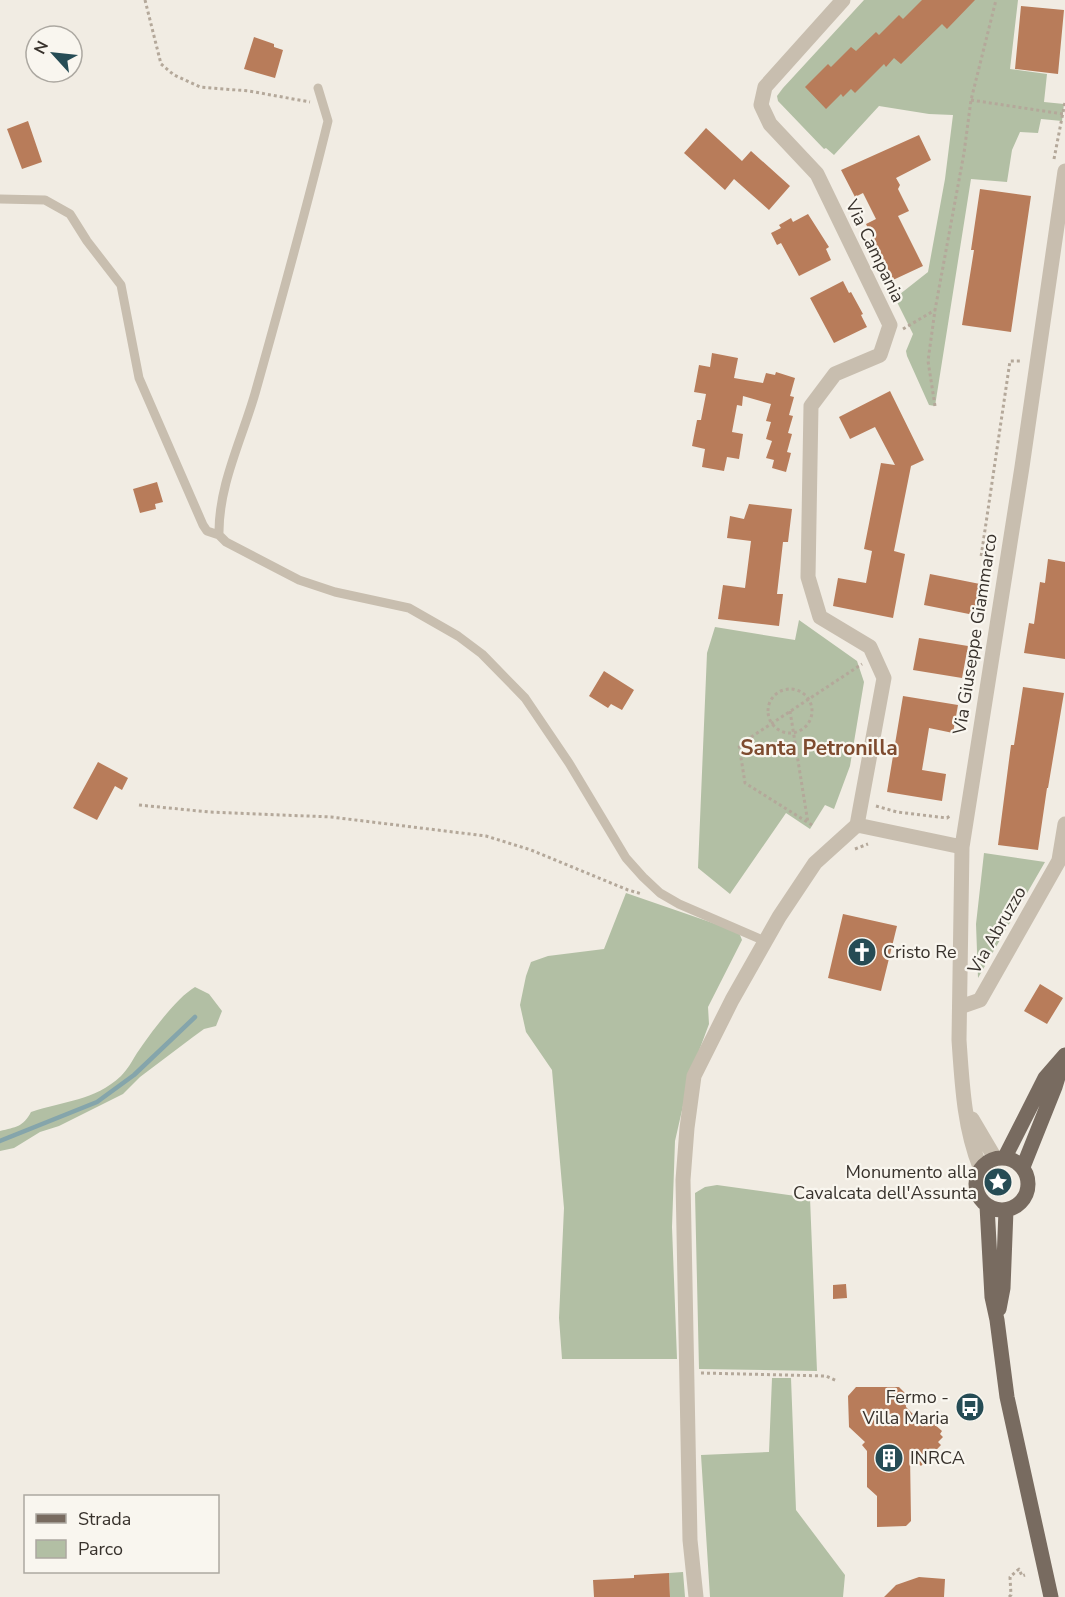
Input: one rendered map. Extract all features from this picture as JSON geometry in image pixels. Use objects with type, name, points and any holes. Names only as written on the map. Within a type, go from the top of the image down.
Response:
[{"type":"main road","points":[[1000,1157],[1045,1078],[1065,1056]]},
{"type":"main road","points":[[1023,1167],[1055,1088],[1065,1056]]},
{"type":"main road","points":[[1000,1157],[1014,1160],[1023,1167],[1027,1177],[1028,1187],[1024,1198],[1016,1206],[1006,1210],[987,1206],[977,1194],[975,1179],[980,1167],[987,1161],[1000,1157]]},
{"type":"main road","points":[[987,1206],[992,1298],[1007,1397],[1035,1533],[1051,1597]]},
{"type":"main road","points":[[997,1320],[1003,1288],[1006,1210]]},
{"type":"street","name":"Via Campania","points":[[843,0],[765,87],[761,105],[770,124],[817,174],[890,325],[885,339]]},
{"type":"street","name":"Via Giuseppe Giammarco","points":[[980,1167],[966,1121],[960,1059],[962,847],[1022,466],[1060,166]]},
{"type":"street","points":[[696,1597],[690,1540],[683,1180],[694,1076],[732,1000],[765,942],[815,863],[857,825],[884,678],[870,647],[820,617],[808,577],[811,406],[835,374],[880,355],[885,339]]},
{"type":"street","name":"Via Abruzzo","points":[[960,1007],[980,1000],[1062,855],[1065,824]]},
{"type":"street","points":[[857,825],[962,847]]},
{"type":"street","points":[[965,1106],[979,1133],[1000,1157]]},
{"type":"lane","points":[[219,535],[219,518],[225,490],[256,392],[328,121],[318,88]]},
{"type":"lane","points":[[0,199],[45,201],[70,214],[87,241],[121,285],[139,378],[207,531],[219,535],[226,542],[299,580],[335,592],[409,608],[459,636],[482,654],[525,698],[569,763],[626,858],[643,878],[660,893],[679,904],[765,942]]},
{"type":"path","points":[[145,0],[161,64],[174,75],[200,87],[249,91],[323,104]]},
{"type":"path","points":[[935,406],[928,361],[935,310],[961,174],[971,100],[996,0]]},
{"type":"path","points":[[971,100],[1063,114]]},
{"type":"path","points":[[1060,166],[1065,102]]},
{"type":"path","points":[[885,339],[935,310]]},
{"type":"path","points":[[994,558],[981,557],[1011,361],[1021,362],[1023,351]]},
{"type":"path","points":[[790,711],[810,824],[745,783],[739,745],[771,724],[790,711],[808,699],[862,664]]},
{"type":"path","points":[[788,689],[803,693],[808,699],[811,706],[810,720],[801,731],[794,734],[781,732],[771,724],[767,709],[774,695],[788,689]]},
{"type":"path","points":[[139,805],[210,812],[332,817],[486,836],[531,850],[648,896]]},
{"type":"path","points":[[874,805],[897,812],[947,818],[952,813]]},
{"type":"path","points":[[853,850],[872,843]]},
{"type":"path","points":[[693,1373],[826,1376],[837,1381]]},
{"type":"path","points":[[1009,1597],[1011,1595],[1010,1576],[1018,1569],[1022,1576],[1025,1575]]},
{"type":"green space","points":[[864,0],[1018,0],[1010,69],[1047,74],[1044,102],[1064,104],[1062,121],[1041,119],[1038,133],[1020,132],[1012,150],[1007,182],[971,179],[935,406],[929,405],[907,356],[906,351],[913,334],[895,298],[928,272],[945,179],[953,115],[929,114],[879,106],[834,155],[826,148],[824,149],[778,101],[777,96]]},
{"type":"green space","points":[[799,620],[857,661],[864,682],[850,766],[834,809],[825,805],[810,829],[786,813],[730,894],[698,868],[707,653],[715,627],[795,640]]},
{"type":"green space","points":[[984,853],[1045,862],[978,978],[976,924]]},
{"type":"green space","points":[[626,893],[736,931],[742,940],[708,1007],[709,1024],[690,1075],[675,1141],[672,1227],[677,1359],[562,1359],[559,1318],[564,1208],[552,1070],[526,1032],[520,1005],[531,962],[548,956],[604,949]]},
{"type":"green space","points":[[195,987],[209,994],[222,1011],[216,1026],[204,1029],[193,1037],[140,1077],[123,1094],[59,1126],[40,1132],[14,1148],[0,1151],[0,1131],[22,1124],[31,1112],[100,1091],[121,1076],[164,1017],[180,999]]},
{"type":"green space","points":[[717,1185],[810,1198],[817,1371],[699,1369],[695,1193],[705,1187]]},
{"type":"green space","points":[[772,1378],[791,1378],[796,1510],[845,1575],[843,1597],[710,1597],[701,1455],[769,1452]]},
{"type":"green space","points":[[683,1572],[685,1597],[670,1597],[669,1573]]},
{"type":"building","points":[[922,0],[975,0],[947,29],[942,24],[901,64],[894,58],[886,67],[884,64],[855,93],[851,89],[843,97],[841,94],[826,109],[805,87],[828,64],[831,67],[851,47],[856,51],[876,32],[879,35],[899,15],[903,19]]},
{"type":"building","points":[[1021,6],[1064,10],[1058,74],[1015,69]]},
{"type":"building","points":[[254,37],[283,50],[275,78],[244,69]]},
{"type":"building","points":[[28,121],[42,162],[22,169],[7,129]]},
{"type":"building","points":[[706,128],[742,161],[751,151],[790,186],[769,210],[734,179],[725,190],[684,153]]},
{"type":"building","points":[[919,135],[931,160],[896,178],[900,185],[898,189],[909,211],[898,216],[923,266],[893,280],[866,224],[876,219],[863,193],[855,197],[841,170]]},
{"type":"building","points":[[980,189],[1031,196],[1011,332],[962,325],[974,250],[971,250]]},
{"type":"building","points":[[808,214],[829,247],[826,249],[831,260],[799,276],[781,243],[777,245],[771,233],[781,228],[779,225],[791,218],[793,222]]},
{"type":"building","points":[[843,281],[863,314],[861,315],[867,327],[834,343],[810,298]]},
{"type":"building","points":[[712,353],[738,358],[734,378],[763,383],[766,373],[775,375],[776,372],[795,378],[790,396],[794,397],[789,415],[793,416],[788,433],[792,434],[787,452],[791,453],[786,472],[772,468],[774,460],[766,458],[772,441],[766,439],[771,422],[766,421],[771,404],[743,396],[742,406],[737,405],[732,432],[743,434],[739,459],[727,457],[724,471],[702,467],[705,449],[692,446],[697,420],[701,420],[706,394],[694,392],[699,365],[710,367]]},
{"type":"building","points":[[890,391],[924,460],[911,466],[894,551],[905,554],[893,618],[833,606],[838,578],[866,583],[872,551],[864,549],[881,463],[895,465],[875,427],[850,439],[839,417]]},
{"type":"building","points":[[157,482],[163,502],[155,504],[156,509],[140,513],[133,489]]},
{"type":"building","points":[[749,504],[792,509],[788,542],[783,542],[777,594],[783,594],[779,626],[718,619],[723,585],[745,588],[751,541],[727,538],[730,516],[744,519]]},
{"type":"building","points":[[1048,559],[1065,562],[1065,659],[1024,653],[1029,623],[1034,624],[1040,582],[1045,583]]},
{"type":"building","points":[[930,574],[980,584],[974,615],[924,605]]},
{"type":"building","points":[[919,638],[968,646],[962,678],[913,670]]},
{"type":"building","points":[[604,671],[634,690],[622,710],[611,704],[608,708],[589,696]]},
{"type":"building","points":[[1023,687],[1064,693],[1038,850],[998,845],[1011,745],[1014,745]]},
{"type":"building","points":[[903,696],[958,705],[953,733],[929,728],[922,770],[946,774],[942,801],[887,792]]},
{"type":"building","points":[[98,762],[128,778],[122,790],[115,786],[97,820],[73,808]]},
{"type":"building","name":"Cristo Re","points":[[843,914],[897,926],[881,991],[828,978]]},
{"type":"building","points":[[1040,984],[1063,998],[1047,1024],[1024,1011]]},
{"type":"building","points":[[846,1284],[847,1298],[833,1299],[833,1285]]},
{"type":"building","name":"INRCA","points":[[856,1387],[899,1387],[905,1393],[906,1407],[919,1420],[924,1415],[942,1431],[940,1434],[943,1437],[938,1442],[941,1445],[921,1466],[910,1455],[911,1521],[906,1526],[877,1527],[877,1496],[867,1487],[867,1451],[862,1445],[865,1442],[849,1427],[848,1396]]},
{"type":"building","points":[[669,1573],[670,1597],[594,1597],[593,1580]]},
{"type":"building","points":[[919,1577],[945,1579],[944,1597],[884,1597],[896,1585]]},
{"type":"waterway","points":[[0,1141],[97,1102],[134,1075],[195,1017]]},
{"type":"place","name":"Cristo Re","points":[[862,952]]},
{"type":"place","name":"Monumento alla Cavalcata dell'Assunta","points":[[998,1182]]},
{"type":"place","name":"Fermo - Villa Maria","points":[[970,1407]]},
{"type":"place","name":"INRCA","points":[[889,1458]]},
{"type":"district","name":"Santa Petronilla","points":[[819,748]]}]
